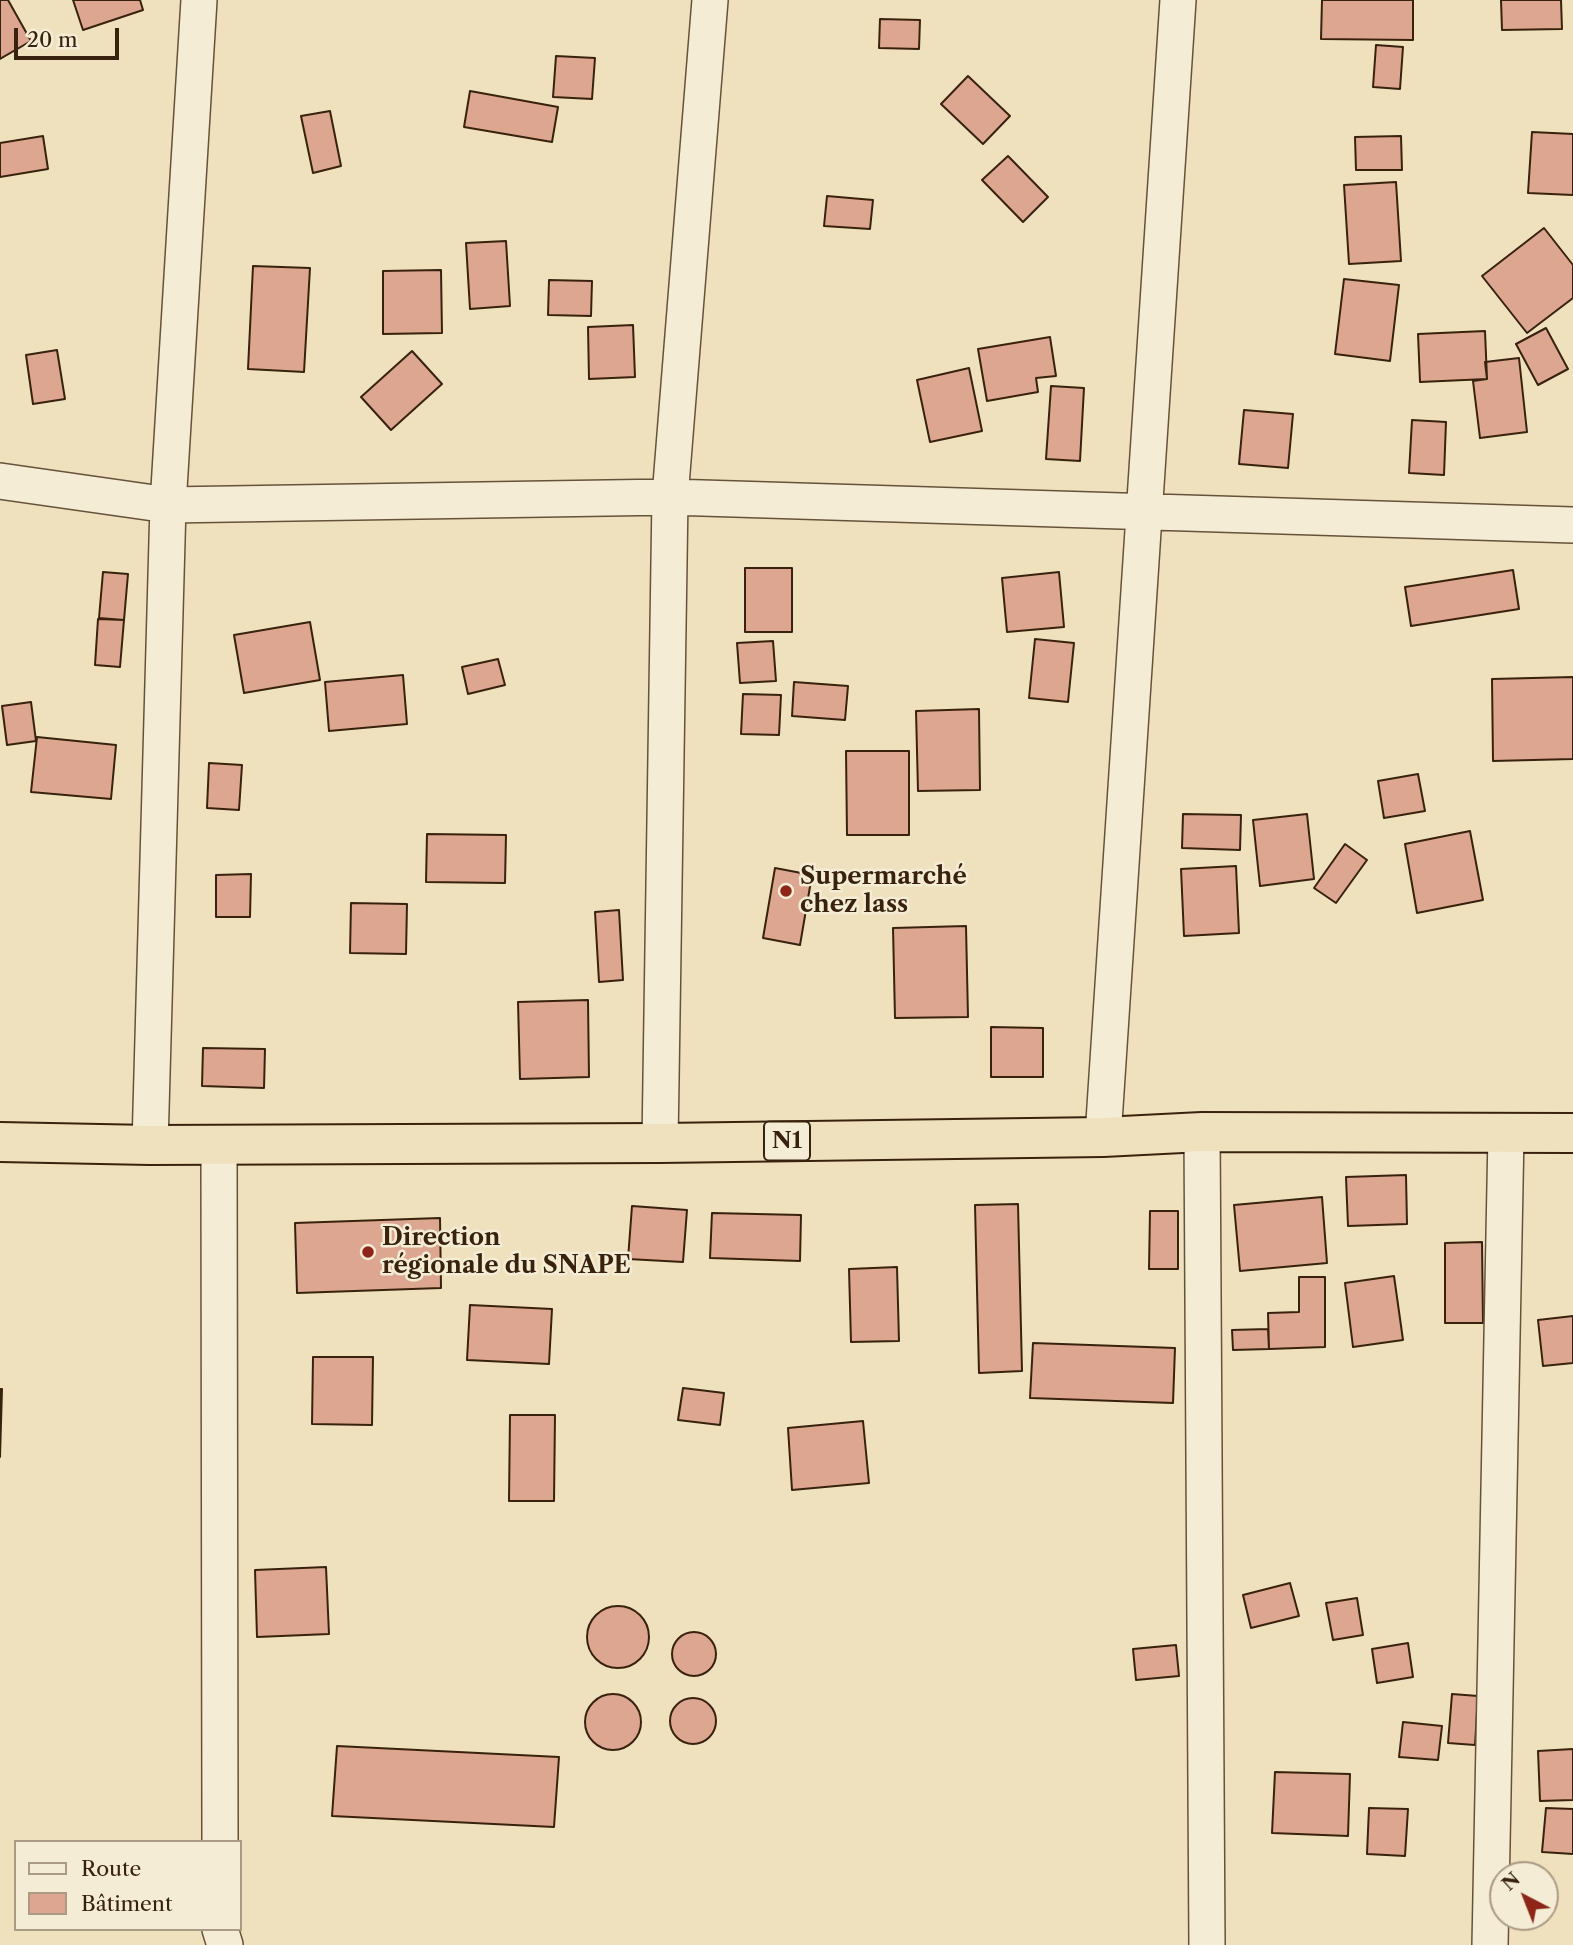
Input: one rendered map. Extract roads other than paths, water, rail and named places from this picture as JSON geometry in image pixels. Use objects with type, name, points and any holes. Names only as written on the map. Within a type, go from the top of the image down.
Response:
[{"type":"highway","name":"N1","points":[[0,1142],[150,1145],[660,1143],[1102,1137],[1202,1132],[1573,1133]]},
{"type":"street","points":[[150,1145],[168,505],[200,0]]},
{"type":"street","points":[[660,1143],[670,497],[710,0]]},
{"type":"street","points":[[1102,1137],[1178,0]]},
{"type":"street","points":[[0,481],[168,505],[670,497],[1573,525]]},
{"type":"street","points":[[1202,1132],[1207,1945]]},
{"type":"street","points":[[1490,1945],[1506,1134]]},
{"type":"street","points":[[219,1145],[220,1840]]},
{"type":"place","name":"Supermarché chez lass","points":[[786,891]]},
{"type":"place","name":"Direction régionale du SNAPE","points":[[368,1252]]}]
